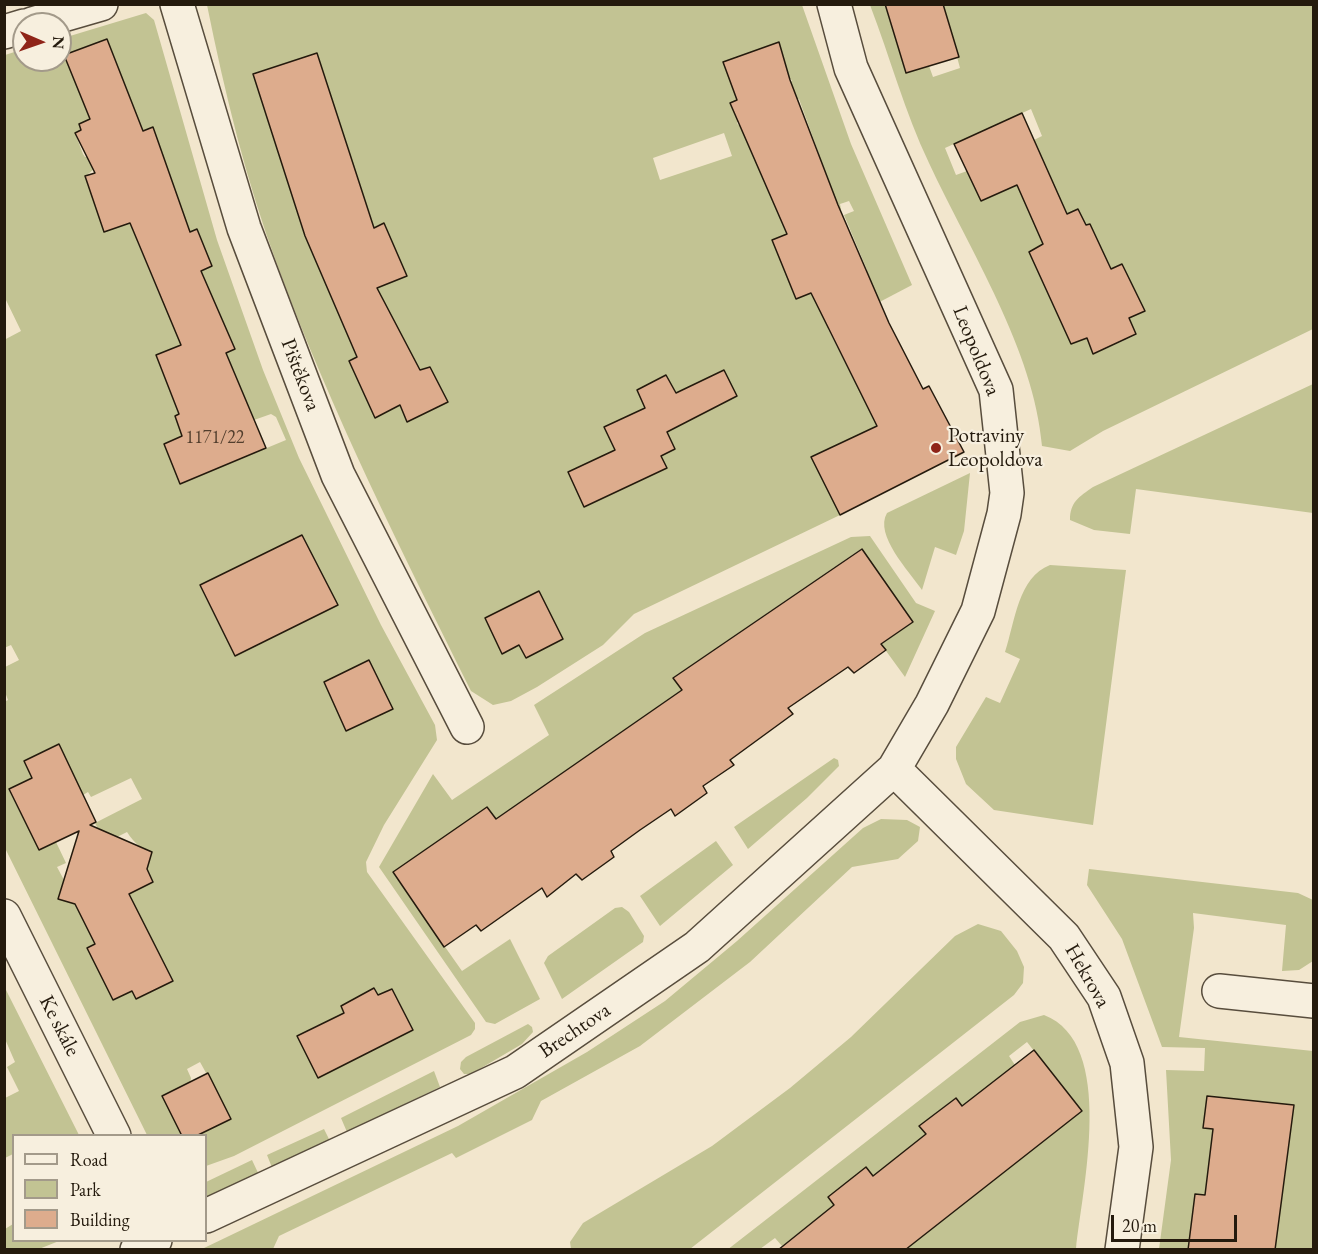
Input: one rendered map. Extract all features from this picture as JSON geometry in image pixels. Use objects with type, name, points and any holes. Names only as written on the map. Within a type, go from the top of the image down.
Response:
[{"type":"street","points":[[72,12],[101,4]]},
{"type":"street","name":"Pištěkova","points":[[177,4],[244,228],[338,476],[467,727]]},
{"type":"street","name":"Leopoldova","points":[[834,4],[851,68],[996,390],[1007,493],[1004,514],[978,611],[932,704],[894,769]]},
{"type":"street","name":"Brechtova","points":[[207,1216],[515,1072],[697,947],[894,769]]},
{"type":"street","name":"Hekrova","points":[[894,769],[1064,937],[1104,997],[1127,1064],[1136,1148],[1122,1250]]},
{"type":"street","name":"Ke skále","points":[[4,916],[113,1134]]},
{"type":"street","points":[[1219,991],[1314,1001]]},
{"type":"street","points":[[137,1250],[151,1242]]},
{"type":"green space","points":[[207,5],[802,5],[851,144],[912,285],[828,329],[877,426],[811,457],[840,515],[634,614],[603,645],[511,701],[493,705],[471,691],[369,482],[321,375],[278,267],[266,235],[237,137]],"holes":[[[317,53],[275,140],[253,74]],[[724,62],[792,80],[790,85],[795,100],[799,99],[819,154],[801,160],[747,121],[738,125],[737,122],[744,120],[738,103],[731,106],[730,103],[737,100]],[[724,133],[732,156],[660,180],[653,158]],[[849,201],[854,211],[844,215],[867,270],[796,299],[773,240],[826,219],[824,215],[841,209],[840,204]],[[384,223],[407,276],[334,304],[315,259],[330,252],[328,247]],[[401,334],[420,370],[430,367],[448,402],[407,421],[400,405],[375,417],[349,361]],[[666,376],[690,420],[667,432],[675,449],[661,456],[568,472],[615,450],[605,427],[645,408],[637,390]],[[539,591],[563,639],[519,645],[502,653],[485,618]]]},
{"type":"green space","points":[[870,5],[885,5],[906,73],[929,66],[933,77],[960,68],[943,5],[1313,5],[1313,329],[1103,431],[1070,451],[1042,446],[1037,410],[1014,337],[920,144]],"holes":[[[1031,109],[1042,136],[1034,140],[1047,171],[982,201],[967,171],[956,175],[945,148]],[[1078,209],[1086,225],[1090,224],[1111,269],[1123,265],[1144,311],[1129,318],[1136,335],[1094,354],[1087,338],[1029,252],[1043,244],[1037,228]]]},
{"type":"green space","points":[[146,13],[154,20],[217,240],[263,370],[299,458],[381,625],[435,725],[437,740],[384,825],[366,862],[367,872],[475,1023],[475,1029],[471,1035],[234,1156],[207,1166],[207,1134],[198,1134],[231,1118],[200,1062],[187,1069],[191,1078],[182,1134],[147,1134],[5,848],[4,702],[8,700],[5,692],[5,667],[19,660],[11,645],[4,648],[4,340],[21,331],[5,298],[5,55],[12,53],[12,72],[71,72],[90,119],[79,124],[81,130],[75,133],[83,154],[85,157],[89,156],[94,169],[86,176],[104,232],[172,206],[107,39],[72,52],[72,35]],"holes":[[[179,222],[185,234],[197,229],[212,266],[200,272],[202,279],[160,296],[137,241]],[[225,327],[235,349],[226,353],[254,420],[271,414],[276,417],[286,440],[180,484],[187,435],[175,417],[179,414],[156,355]],[[302,535],[337,604],[235,656],[200,586]],[[369,660],[346,731],[324,682]],[[58,744],[83,795],[88,792],[91,797],[131,778],[142,799],[95,823],[105,843],[127,832],[150,859],[147,869],[153,882],[82,917],[75,904],[66,901],[61,891],[64,880],[57,867],[66,863],[56,842],[39,850],[9,790],[32,778],[25,761]],[[142,921],[173,981],[137,999],[132,991],[113,1000]],[[374,988],[378,995],[392,989],[413,1030],[297,1036],[318,1025],[322,1034],[349,1022],[341,1006]]]},
{"type":"green space","points":[[1313,384],[1313,513],[1136,489],[1130,534],[1094,530],[1070,520],[1074,504],[1093,487]]},
{"type":"green space","points":[[970,473],[964,531],[956,555],[935,547],[922,590],[889,542],[884,522],[887,513]]},
{"type":"green space","points":[[870,536],[916,603],[935,611],[905,677],[881,644],[913,622],[861,549],[674,677],[682,690],[496,819],[393,873],[462,971],[510,939],[540,999],[495,1024],[486,1022],[379,867],[433,774],[452,800],[549,735],[534,705],[645,633],[851,537]]},
{"type":"green space","points":[[1050,565],[1126,570],[1093,825],[994,810],[966,784],[956,759],[956,747],[986,697],[1000,703],[1020,659],[1005,652],[1019,602],[1031,579]]},
{"type":"green space","points":[[834,758],[838,760],[839,766],[807,798],[748,849],[734,827]]},
{"type":"green space","points":[[881,819],[907,820],[920,827],[918,841],[898,859],[852,867],[750,962],[640,1046],[541,1101],[532,1120],[456,1158],[452,1153],[279,1236],[273,1249],[202,1249],[458,1126],[587,1052],[665,1001],[737,941],[863,828]]},
{"type":"green space","points":[[716,841],[733,865],[660,926],[640,896]]},
{"type":"green space","points":[[1089,869],[1298,893],[1313,900],[1313,961],[1299,970],[1282,971],[1286,925],[1193,913],[1194,928],[1179,1037],[1313,1051],[1313,1249],[1275,1249],[1294,1105],[1204,1128],[1213,1129],[1205,1195],[1195,1194],[1188,1249],[1159,1249],[1171,1160],[1166,1070],[1204,1071],[1205,1048],[1162,1047],[1122,939],[1087,885]]},
{"type":"green space","points":[[622,907],[629,912],[644,936],[643,942],[562,999],[544,963],[548,956],[615,908]]},
{"type":"green space","points":[[978,924],[1001,931],[1017,951],[1024,967],[1023,983],[1014,995],[690,1249],[571,1249],[570,1242],[583,1223],[712,1146],[790,1088],[851,1037],[955,936]]},
{"type":"green space","points":[[5,988],[78,1134],[12,1134],[12,1154],[5,1158],[5,1098],[19,1091],[7,1067],[15,1062],[5,1039]]},
{"type":"green space","points":[[1044,1015],[1067,1031],[1081,1055],[1088,1086],[1090,1120],[1088,1156],[1076,1249],[905,1249],[1081,1111],[1027,1042],[1009,1056],[1015,1065],[962,1106],[955,1098],[919,1126],[926,1134],[873,1176],[865,1168],[828,1197],[834,1205],[782,1246],[775,1238],[760,1249],[727,1250],[1020,1022]]},
{"type":"green space","points":[[528,1024],[532,1027],[533,1032],[522,1044],[471,1074],[464,1074],[460,1069],[461,1062],[466,1057]]},
{"type":"green space","points":[[434,1071],[440,1087],[347,1132],[341,1118]]},
{"type":"green space","points":[[324,1129],[331,1143],[273,1170],[267,1155]]},
{"type":"green space","points":[[252,1160],[260,1177],[207,1198],[207,1182]]},
{"type":"green space","points":[[12,1225],[12,1242],[56,1242],[39,1249],[5,1249],[5,1229]]},
{"type":"building","points":[[885,4],[943,4],[959,57],[906,73]]},
{"type":"building","points":[[107,39],[143,131],[153,127],[190,232],[197,229],[212,266],[201,271],[235,349],[226,353],[266,448],[180,484],[164,444],[182,436],[175,416],[179,414],[156,355],[181,345],[130,223],[104,232],[85,176],[95,173],[75,133],[81,130],[79,124],[90,119],[71,72],[72,52]]},
{"type":"building","points":[[779,42],[790,80],[838,205],[889,323],[923,389],[929,386],[964,452],[840,515],[811,457],[877,426],[811,293],[796,299],[772,240],[787,234],[730,103],[737,100],[723,62]]},
{"type":"building","points":[[317,53],[374,228],[384,223],[407,276],[377,288],[420,370],[430,367],[448,402],[407,422],[400,405],[375,418],[349,361],[357,357],[305,236],[253,74]]},
{"type":"building","points":[[1022,113],[1067,214],[1078,209],[1086,225],[1090,224],[1111,269],[1122,264],[1145,311],[1129,318],[1136,334],[1093,354],[1087,338],[1071,344],[1029,252],[1043,244],[1017,185],[981,201],[954,144]]},
{"type":"building","points":[[724,370],[737,396],[667,432],[675,449],[661,456],[667,468],[584,507],[568,472],[615,450],[604,427],[645,408],[637,390],[666,375],[676,393]]},
{"type":"building","points":[[302,535],[338,605],[235,656],[200,585]]},
{"type":"building","points":[[862,549],[913,622],[881,644],[886,650],[854,673],[848,667],[788,708],[793,714],[730,760],[734,765],[703,786],[707,793],[675,816],[671,809],[640,830],[611,851],[614,857],[582,880],[576,874],[547,897],[542,888],[481,931],[476,925],[444,947],[393,872],[487,807],[496,819],[682,690],[673,678]]},
{"type":"building","points":[[539,591],[563,639],[526,658],[519,645],[502,654],[485,618]]},
{"type":"building","points":[[369,660],[393,709],[346,731],[324,682]]},
{"type":"building","points":[[59,744],[96,822],[90,825],[152,852],[147,869],[153,882],[129,894],[173,981],[136,999],[132,991],[113,1000],[87,948],[95,944],[75,904],[58,899],[79,831],[39,850],[9,789],[32,778],[24,761]]},
{"type":"building","points":[[374,988],[378,995],[392,989],[413,1030],[318,1078],[297,1036],[344,1013],[341,1006]]},
{"type":"building","points":[[1034,1050],[1082,1111],[905,1250],[778,1250],[834,1205],[828,1197],[866,1167],[873,1176],[926,1134],[919,1126],[956,1098],[962,1106]]},
{"type":"building","points":[[208,1073],[231,1119],[200,1134],[181,1134],[162,1096]]},
{"type":"building","points":[[1207,1096],[1294,1105],[1275,1250],[1188,1250],[1195,1194],[1205,1195],[1213,1129],[1203,1128]]},
{"type":"place","name":"Potraviny Leopoldova","points":[[936,448]]}]
